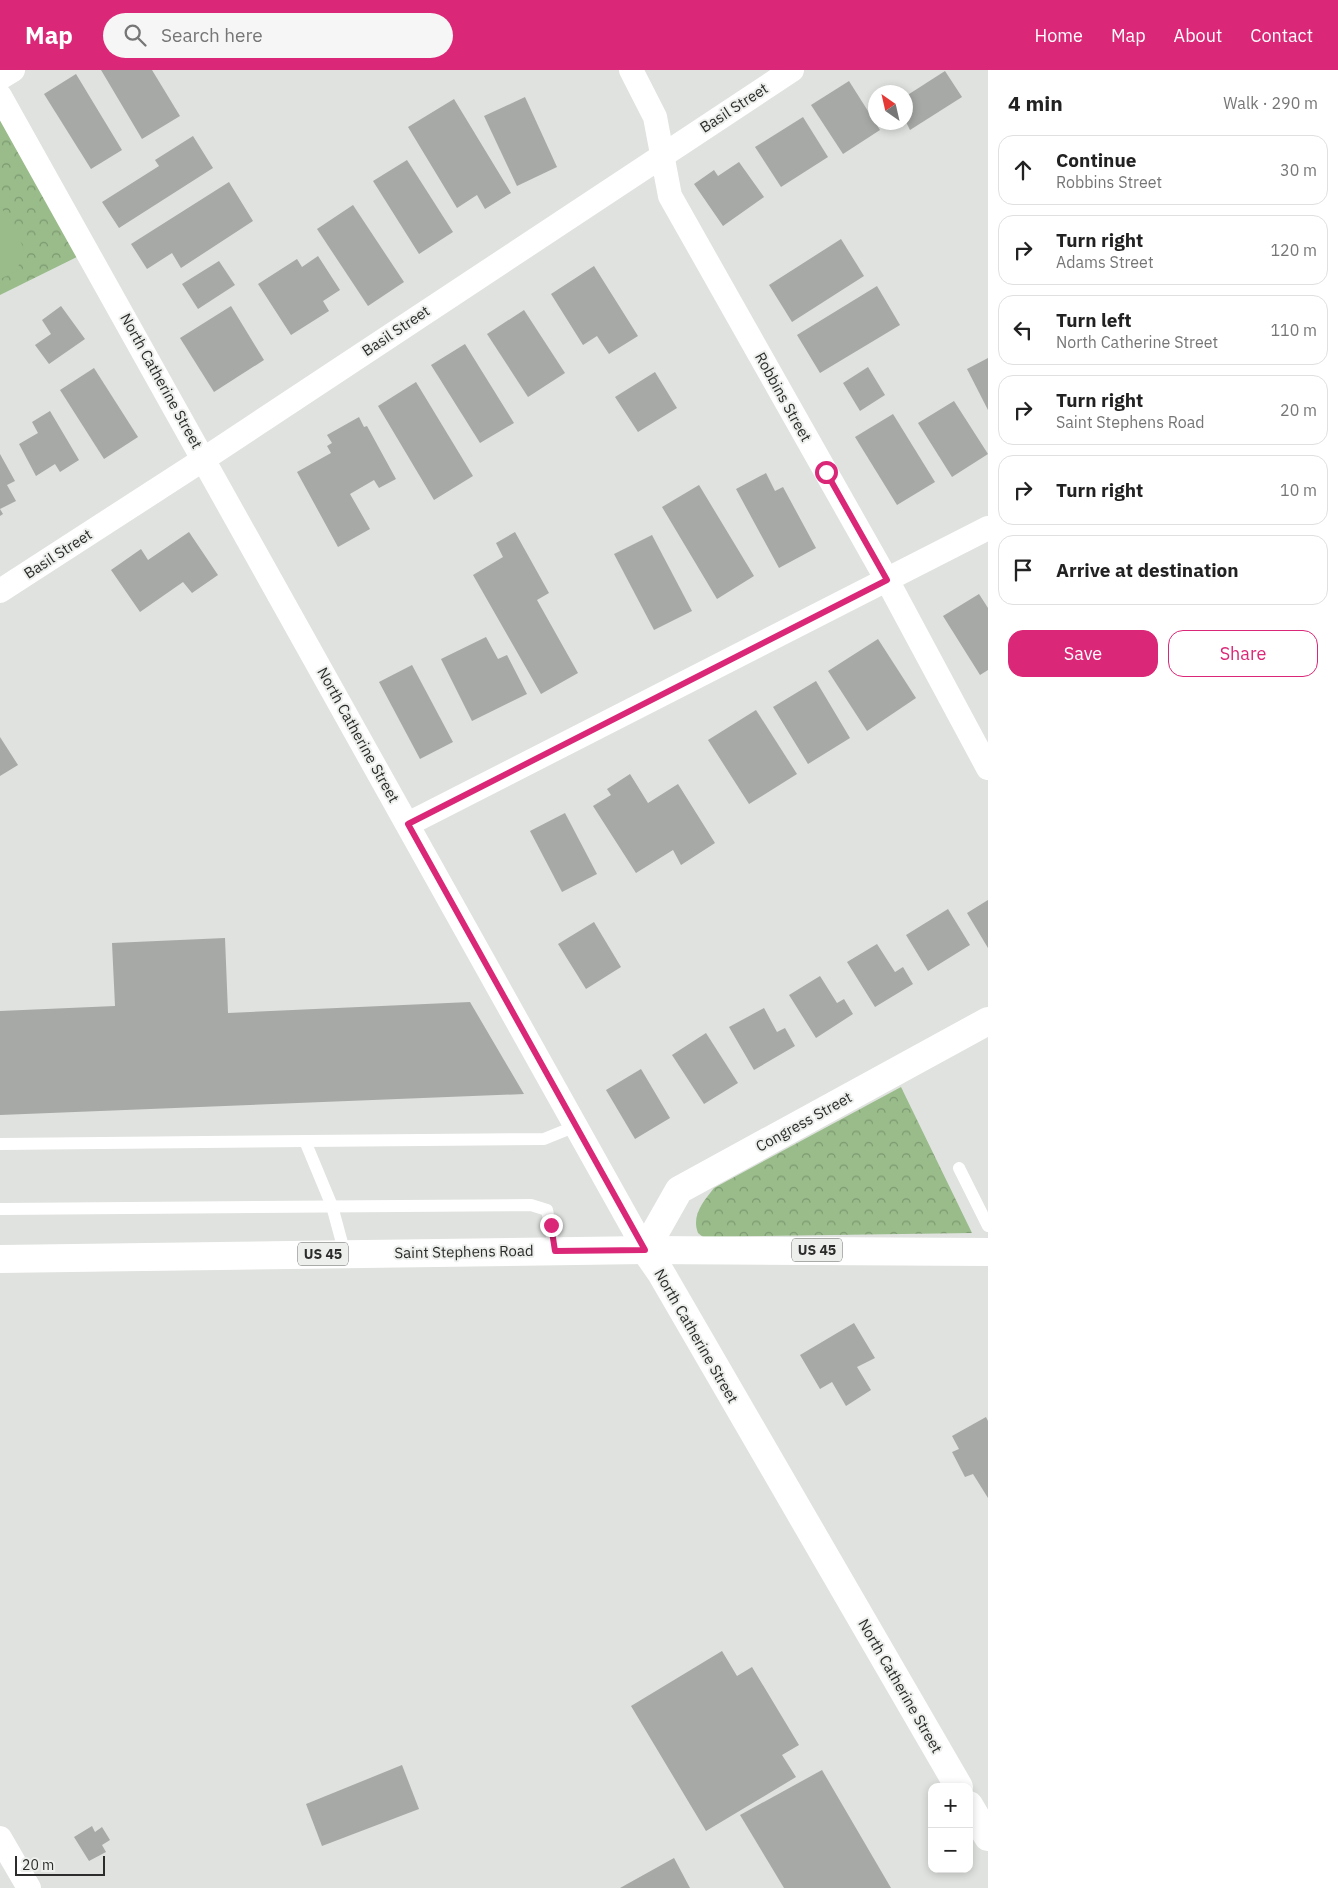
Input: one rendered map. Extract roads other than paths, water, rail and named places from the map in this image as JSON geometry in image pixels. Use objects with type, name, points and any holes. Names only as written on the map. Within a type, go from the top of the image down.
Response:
[{"type":"street","points":[[0,78],[13,70]]},
{"type":"street","name":"Robbins Street","points":[[631,70],[655,117],[670,196],[887,580],[988,768]]},
{"type":"street","name":"Basil Street","points":[[0,591],[204,459],[792,70]]},
{"type":"street","name":"North Catherine Street","points":[[0,96],[645,1250],[661,1273],[957,1783]]},
{"type":"street","points":[[408,824],[988,528]]},
{"type":"street","name":"Congress Street","points":[[645,1250],[679,1190],[988,1021]]},
{"type":"street","name":"Saint Stephens Road","points":[[0,1259],[645,1250],[988,1252]]},
{"type":"street","points":[[973,1812],[988,1837]]},
{"type":"street","points":[[0,1838],[28,1888]]},
{"type":"lane","points":[[0,1144],[544,1139],[576,1126]]},
{"type":"lane","points":[[306,1141],[332,1206],[345,1254]]},
{"type":"lane","points":[[959,1168],[988,1226]]},
{"type":"lane","points":[[0,1209],[531,1204],[547,1210],[555,1251]]}]
